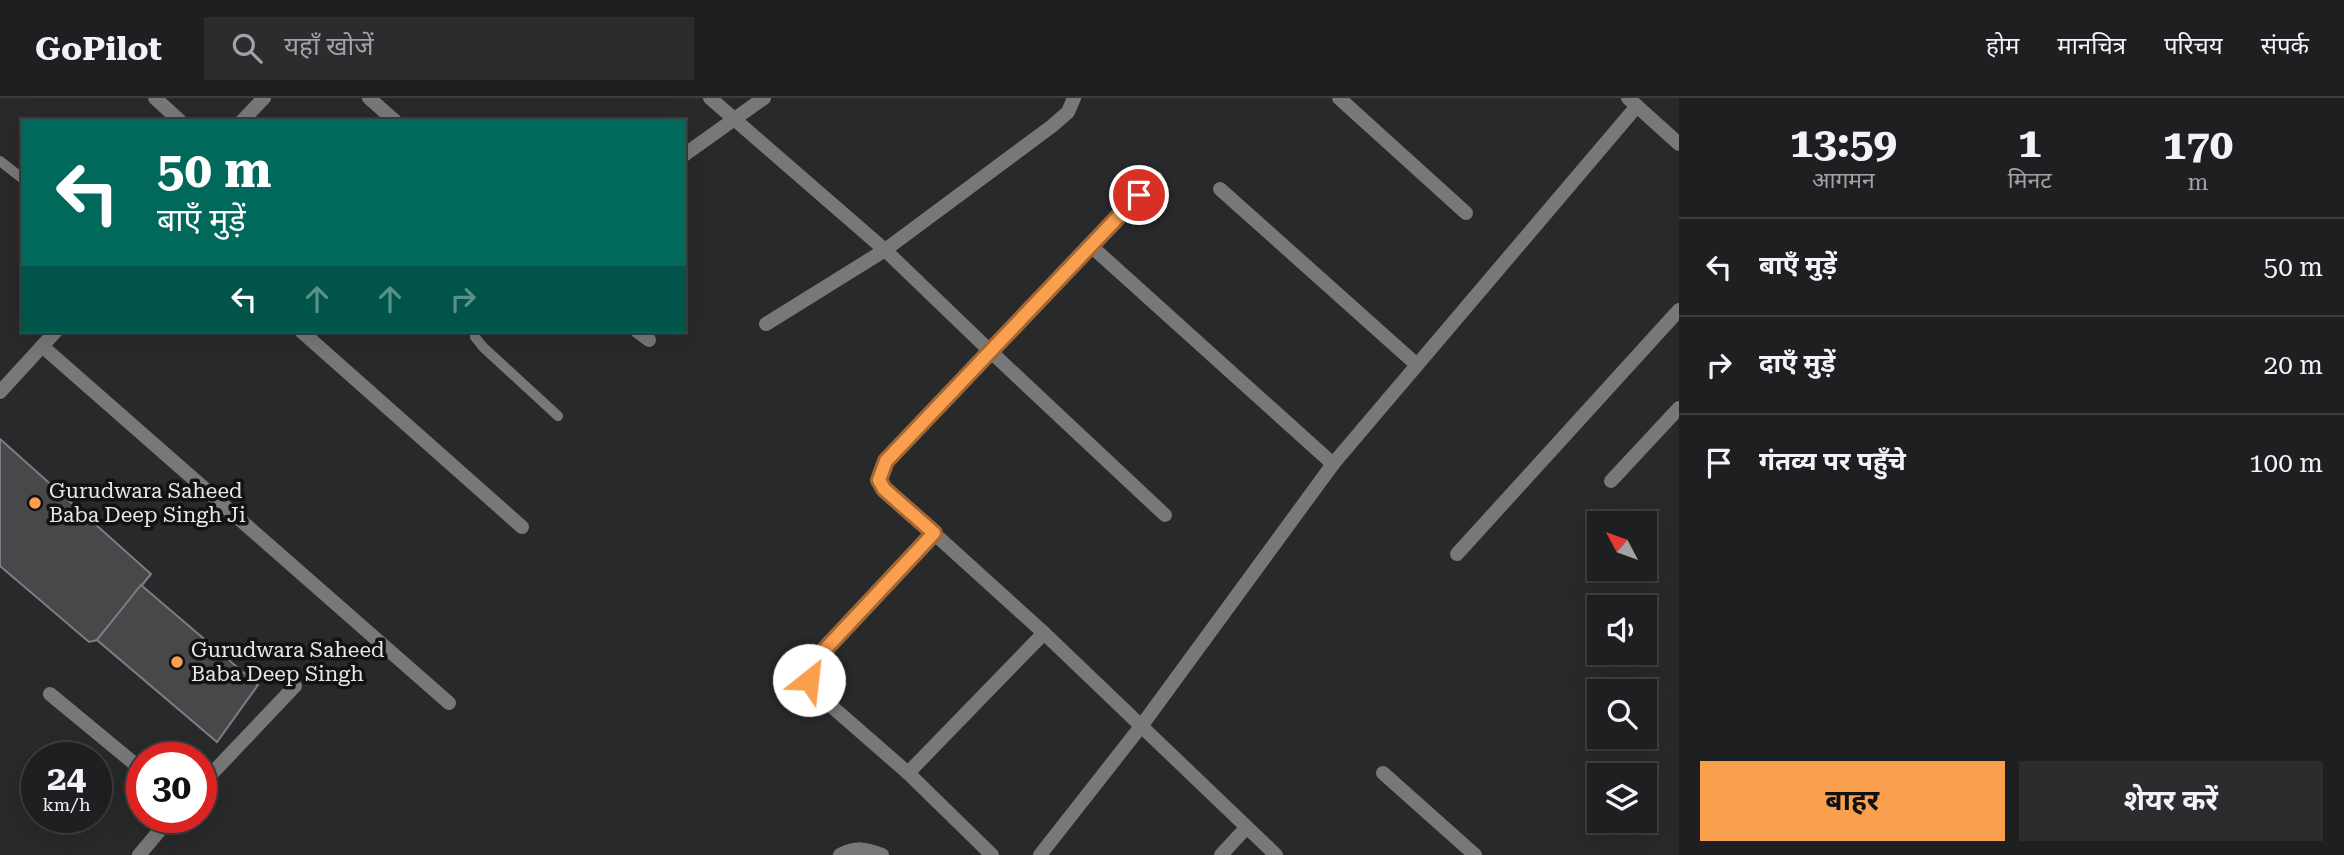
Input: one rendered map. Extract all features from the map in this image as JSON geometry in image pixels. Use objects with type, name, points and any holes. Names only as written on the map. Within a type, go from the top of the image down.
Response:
[{"type":"street","points":[[155,98],[178,119]]},
{"type":"street","points":[[244,119],[264,98]]},
{"type":"street","points":[[369,98],[394,119]]},
{"type":"street","points":[[710,98],[885,250],[1165,515]]},
{"type":"street","points":[[686,154],[764,98]]},
{"type":"street","points":[[766,324],[885,250],[1052,126],[1068,112],[1074,98]]},
{"type":"street","points":[[1339,98],[1466,213]]},
{"type":"street","points":[[1040,855],[1142,725],[1333,464],[1633,102],[1679,144]]},
{"type":"street","points":[[1156,178],[880,470],[879,480],[884,489],[1044,633],[1276,855]]},
{"type":"street","points":[[1220,189],[1417,365]]},
{"type":"street","points":[[1091,246],[1333,464]]},
{"type":"street","points":[[1457,554],[1679,310]]},
{"type":"street","points":[[0,392],[54,333]]},
{"type":"street","points":[[303,333],[522,527]]},
{"type":"street","points":[[42,346],[449,703]]},
{"type":"street","points":[[1611,481],[1679,408]]},
{"type":"street","points":[[934,533],[816,659],[809,680],[814,691],[908,773],[992,855]]},
{"type":"street","points":[[908,773],[1044,633]]},
{"type":"street","points":[[217,768],[295,686]]},
{"type":"street","points":[[50,694],[126,757]]},
{"type":"street","points":[[1383,773],[1475,855]]},
{"type":"street","points":[[1221,855],[1246,828]]},
{"type":"street","points":[[139,855],[158,833]]},
{"type":"street","points":[[840,855],[853,848],[869,849],[882,855]]},
{"type":"lane","points":[[0,161],[21,177]]},
{"type":"lane","points":[[475,333],[483,347],[558,416]]},
{"type":"building","name":"Gurudwara Saheed Baba Deep Singh Ji","points":[[0,439],[151,574],[97,640],[89,642],[0,566]]},
{"type":"building","name":"Gurudwara Saheed Baba Deep Singh","points":[[141,585],[258,685],[217,742],[97,640]]},
{"type":"place","name":"Gurudwara Saheed Baba Deep Singh Ji","points":[[35,503]]},
{"type":"place","name":"Gurudwara Saheed Baba Deep Singh","points":[[177,662]]},
{"type":"route","points":[[809,680],[811,667],[816,659],[934,533],[884,489],[879,480],[880,470],[886,461],[1139,195]]}]
